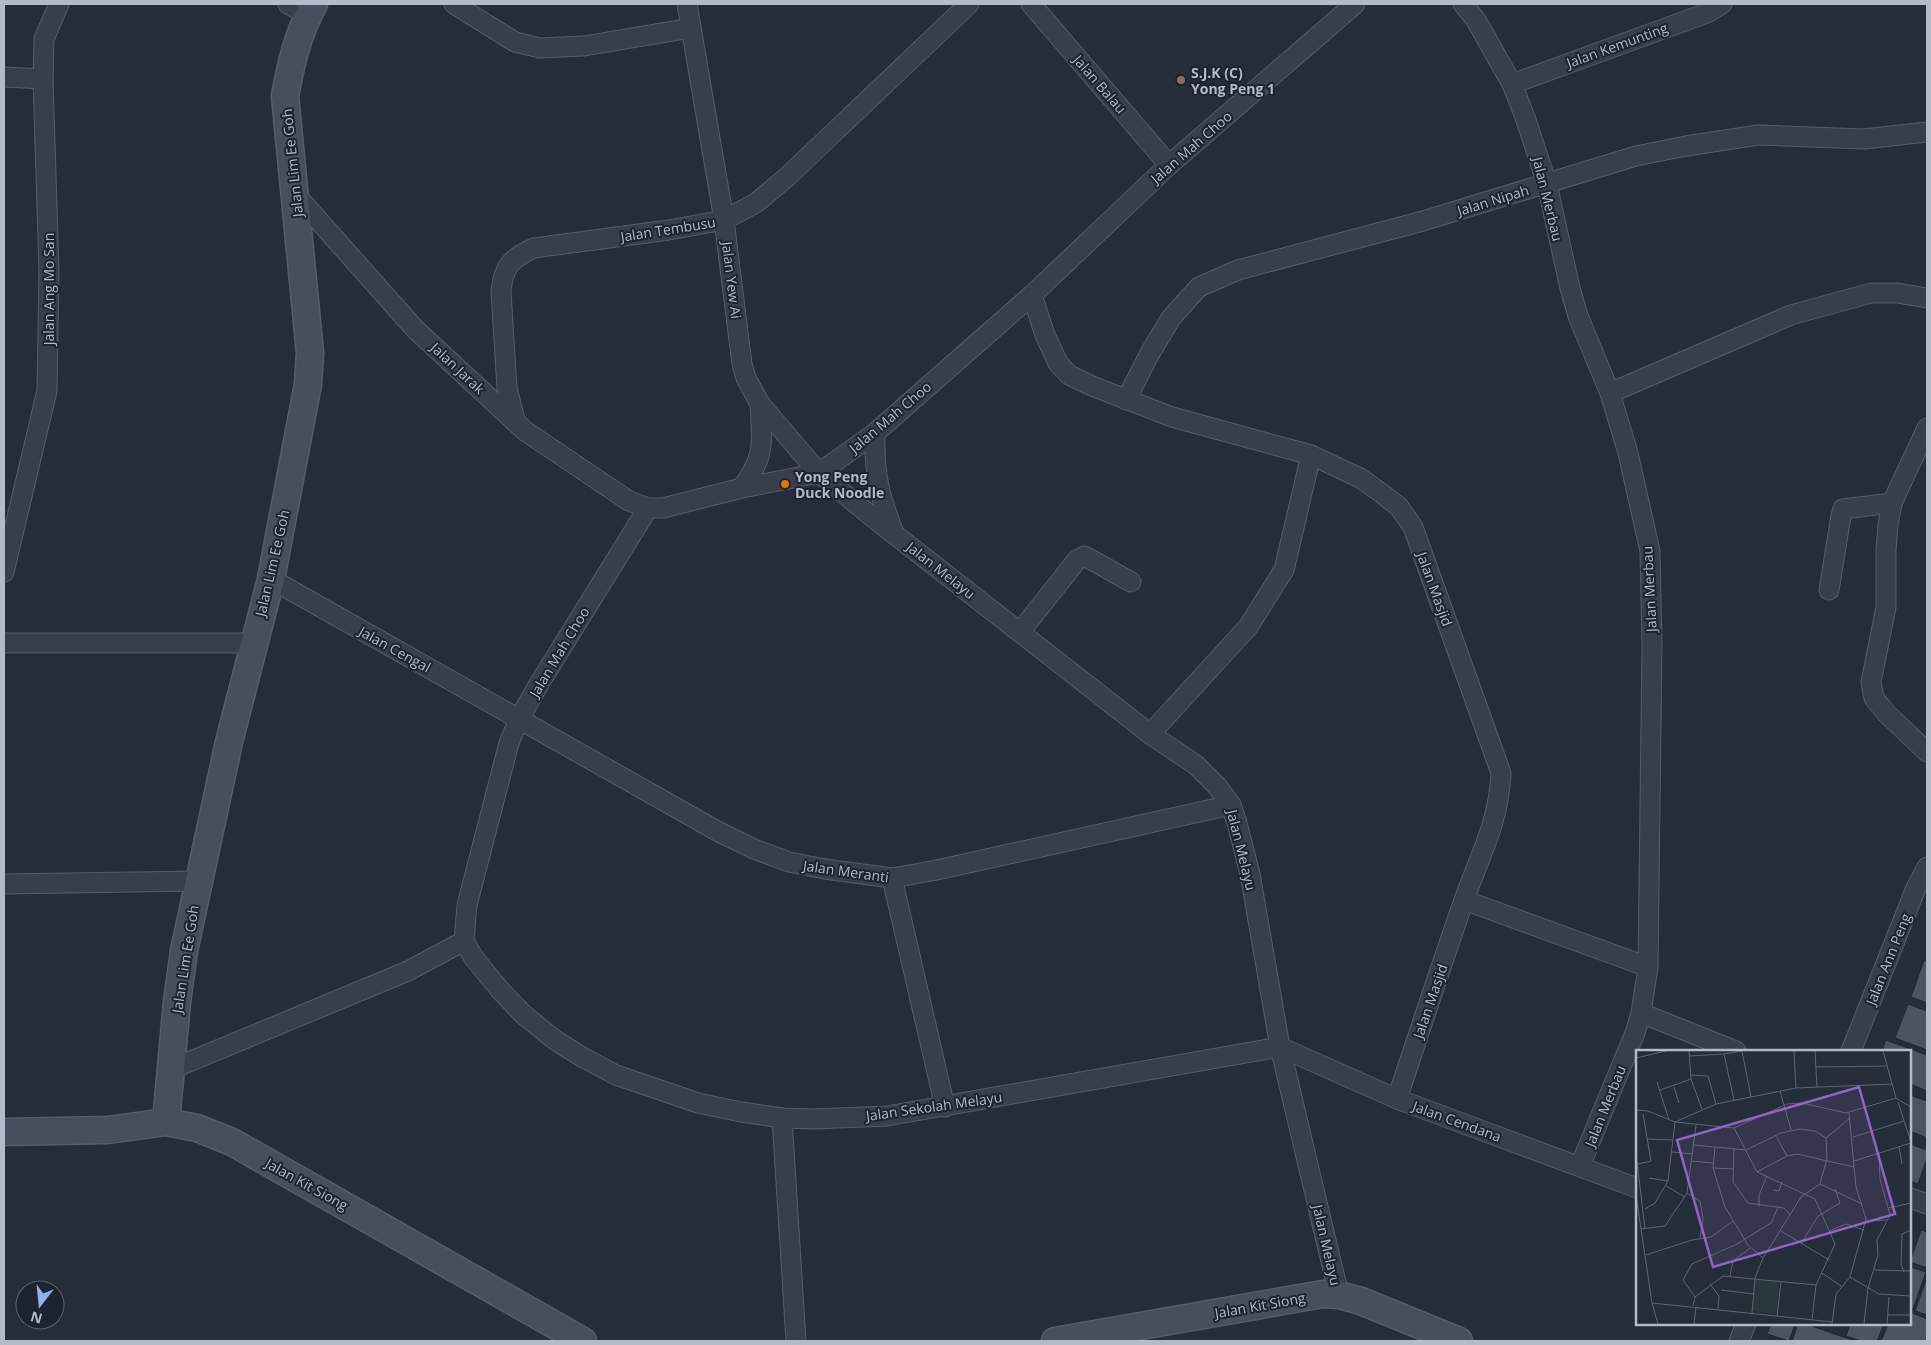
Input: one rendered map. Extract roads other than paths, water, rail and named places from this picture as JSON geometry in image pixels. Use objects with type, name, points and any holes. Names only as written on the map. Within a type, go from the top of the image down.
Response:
[{"type":"street","name":"Jalan Ang Mo San","points":[[4,572],[47,391],[50,271],[43,79],[44,39],[58,4]]},
{"type":"street","points":[[454,4],[515,42],[540,48],[584,46],[691,28]]},
{"type":"street","name":"Jalan Yew Ai","points":[[688,4],[724,220],[742,364],[746,378],[760,404],[820,473]]},
{"type":"street","name":"Jalan Tembusu","points":[[515,420],[507,388],[501,292],[502,276],[509,264],[519,255],[534,248],[669,230],[724,220],[756,203],[787,177],[969,4]]},
{"type":"street","name":"Jalan Balau","points":[[1031,4],[1169,165]]},
{"type":"street","name":"Jalan Mah Choo","points":[[464,942],[467,905],[509,743],[519,719],[601,582],[648,508],[663,508],[742,488],[820,473],[875,433],[1032,295],[1169,165],[1355,4]]},
{"type":"street","name":"Jalan Merbau","points":[[1463,4],[1476,20],[1512,84],[1525,117],[1546,184],[1578,316],[1610,393],[1628,453],[1650,552],[1652,655],[1648,967],[1641,1012],[1635,1033],[1580,1166]]},
{"type":"street","name":"Jalan Kemunting","points":[[1512,84],[1707,13],[1722,4]]},
{"type":"street","name":"Jalan Lim Ee Goh","points":[[166,1122],[178,994],[198,881],[229,742],[271,579],[308,384],[310,353],[286,96],[303,7]]},
{"type":"street","points":[[4,77],[43,79]]},
{"type":"street","name":"Jalan Nipah","points":[[1126,400],[1150,353],[1171,318],[1199,287],[1238,270],[1423,221],[1636,156],[1758,135],[1864,139],[1927,132]]},
{"type":"street","name":"Jalan Jarak","points":[[296,195],[416,329],[525,431],[629,501],[648,508]]},
{"type":"street","points":[[1610,393],[1800,312],[1871,293],[1897,293],[1927,298]]},
{"type":"street","name":"Jalan Masjid","points":[[1032,295],[1045,335],[1058,363],[1069,375],[1126,400],[1172,417],[1311,455],[1360,478],[1380,492],[1399,507],[1413,527],[1501,773],[1500,796],[1494,823],[1464,900],[1397,1099]]},
{"type":"street","points":[[742,488],[755,470],[760,455],[762,436],[760,404]]},
{"type":"street","points":[[1927,428],[1892,503],[1886,550],[1886,607],[1872,682],[1874,698],[1927,752]]},
{"type":"street","points":[[875,433],[874,455],[881,501],[895,534]]},
{"type":"street","points":[[1150,734],[1248,627],[1280,577],[1284,570],[1311,455]]},
{"type":"street","name":"Jalan Melayu","points":[[820,473],[1150,734],[1196,765],[1217,786],[1231,805],[1250,874],[1280,1047],[1339,1295]]},
{"type":"street","points":[[1829,590],[1843,509],[1892,503]]},
{"type":"street","points":[[1020,632],[1077,560],[1084,556],[1131,582]]},
{"type":"street","name":"Jalan Cengal","points":[[271,579],[519,719]]},
{"type":"street","points":[[4,643],[254,643]]},
{"type":"street","name":"Jalan Meranti","points":[[519,719],[719,832],[754,849],[790,862],[892,878],[937,870],[1231,805]]},
{"type":"street","name":"Jalan Ann Peng","points":[[1852,1050],[1916,888],[1927,867]]},
{"type":"street","points":[[892,878],[945,1107]]},
{"type":"street","points":[[4,884],[198,881]]},
{"type":"street","points":[[1464,900],[1648,967]]},
{"type":"street","points":[[172,1069],[408,971],[464,942]]},
{"type":"street","name":"Jalan Sekolah Melayu","points":[[464,942],[486,974],[524,1015],[555,1040],[582,1057],[616,1075],[698,1103],[782,1118],[814,1119],[887,1116],[1280,1047]]},
{"type":"street","points":[[1641,1012],[1734,1050]]},
{"type":"street","name":"Jalan Cendana","points":[[1280,1047],[1397,1099],[1636,1188]]},
{"type":"street","points":[[782,1118],[796,1341]]},
{"type":"street","name":"Jalan Kit Siong","points":[[4,1132],[108,1130],[166,1122],[197,1128],[232,1142],[583,1341]]},
{"type":"street","points":[[1911,1198],[1927,1204]]},
{"type":"street","name":"Jalan Kit Siong","points":[[1055,1341],[1323,1294],[1339,1295],[1361,1301],[1459,1341]]},
{"type":"street","points":[[1739,1341],[1746,1325]]},
{"type":"place","name":"S.J.K (C) Yong Peng 1","points":[[1181,80]]},
{"type":"place","name":"Yong Peng Duck Noodle","points":[[785,484]]}]
